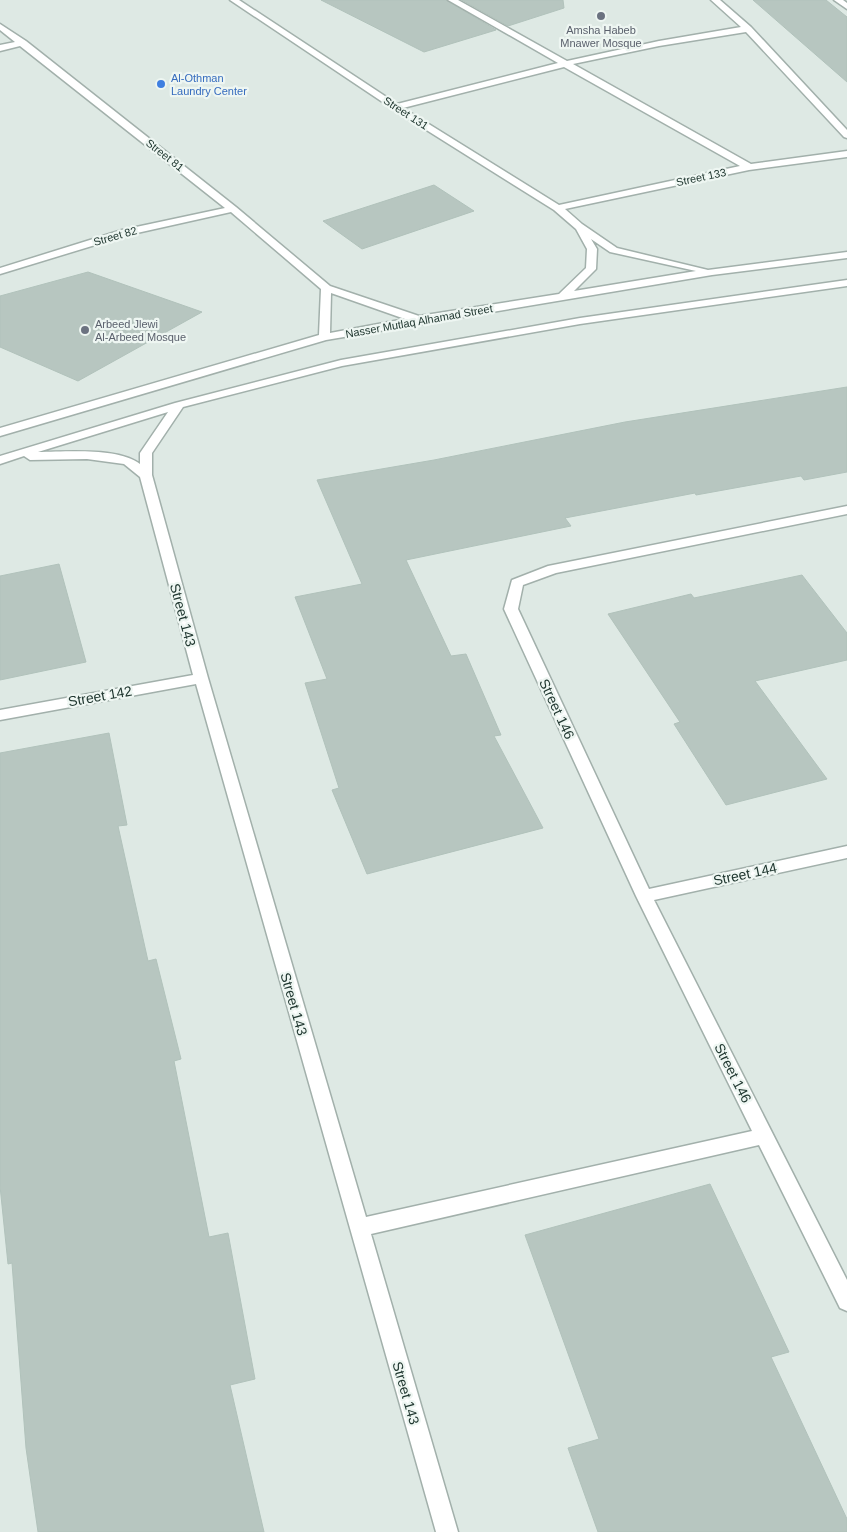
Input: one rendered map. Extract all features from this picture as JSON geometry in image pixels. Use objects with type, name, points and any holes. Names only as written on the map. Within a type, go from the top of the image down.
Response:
[{"type":"street","name":"Street 131","points":[[234,0],[396,107],[557,208],[578,226],[614,250],[712,272]]},
{"type":"street","points":[[452,0],[749,167]]},
{"type":"street","points":[[715,0],[748,29],[847,135]]},
{"type":"street","points":[[838,0],[847,7]]},
{"type":"street","name":"Street 81","points":[[0,26],[233,209],[326,288],[416,320]]},
{"type":"street","points":[[396,107],[563,64],[701,35],[748,29]]},
{"type":"street","points":[[0,48],[23,43]]},
{"type":"street","name":"Street 133","points":[[557,208],[749,167],[847,154]]},
{"type":"street","name":"Street 82","points":[[0,271],[126,232],[233,209]]},
{"type":"street","name":"Street 131","points":[[563,296],[591,269],[592,250],[578,226]]},
{"type":"street","name":"Nasser Mutlaq Alhamad Street","points":[[0,432],[324,337],[416,320],[712,272],[847,254]]},
{"type":"street","points":[[0,460],[179,405],[341,363],[580,321],[847,283]]},
{"type":"street","points":[[324,337],[326,288]]},
{"type":"street","name":"Street 143","points":[[179,405],[146,453],[146,475],[200,678],[446,1532]]},
{"type":"street","points":[[14,456],[86,455],[128,461],[146,475]]},
{"type":"street","name":"Street 146","points":[[847,510],[553,570],[517,583],[511,608],[644,896],[847,1301]]},
{"type":"street","name":"Street 142","points":[[0,715],[200,678]]},
{"type":"street","name":"Street 144","points":[[644,896],[847,852]]},
{"type":"street","points":[[358,1228],[765,1136]]},
{"type":"building","points":[[321,0],[446,0],[496,30],[424,52]]},
{"type":"building","points":[[462,0],[563,0],[564,8],[508,26]]},
{"type":"building","points":[[753,0],[826,0],[847,17],[847,82]]},
{"type":"building","points":[[434,185],[474,211],[362,249],[323,221]]},
{"type":"building","name":"Arbeed Jlewi Al-Arbeed Mosque","points":[[88,272],[202,312],[78,381],[0,347],[0,296]]},
{"type":"building","points":[[847,387],[847,472],[804,480],[801,476],[696,495],[695,493],[565,518],[571,526],[406,560],[451,656],[466,654],[501,735],[494,736],[543,828],[367,874],[332,790],[339,788],[305,683],[327,679],[295,597],[362,584],[317,480],[434,460],[625,422]]},
{"type":"building","points":[[59,564],[86,662],[0,680],[0,576]]},
{"type":"building","points":[[802,575],[847,633],[847,660],[755,681],[827,779],[726,805],[674,724],[680,722],[608,614],[691,594],[694,598]]},
{"type":"building","points":[[109,733],[127,825],[118,826],[148,961],[156,959],[181,1059],[174,1061],[209,1237],[228,1233],[255,1379],[230,1385],[264,1532],[38,1532],[26,1448],[12,1263],[8,1264],[0,1186],[0,753]]},
{"type":"building","points":[[710,1184],[789,1352],[771,1357],[847,1519],[847,1532],[598,1532],[568,1448],[599,1439],[525,1235]]},
{"type":"place","name":"Amsha Habeb Mnawer Mosque","points":[[601,16]]},
{"type":"place","name":"Al-Othman Laundry Center","points":[[161,84]]},
{"type":"place","name":"Arbeed Jlewi Al-Arbeed Mosque","points":[[85,330]]}]
